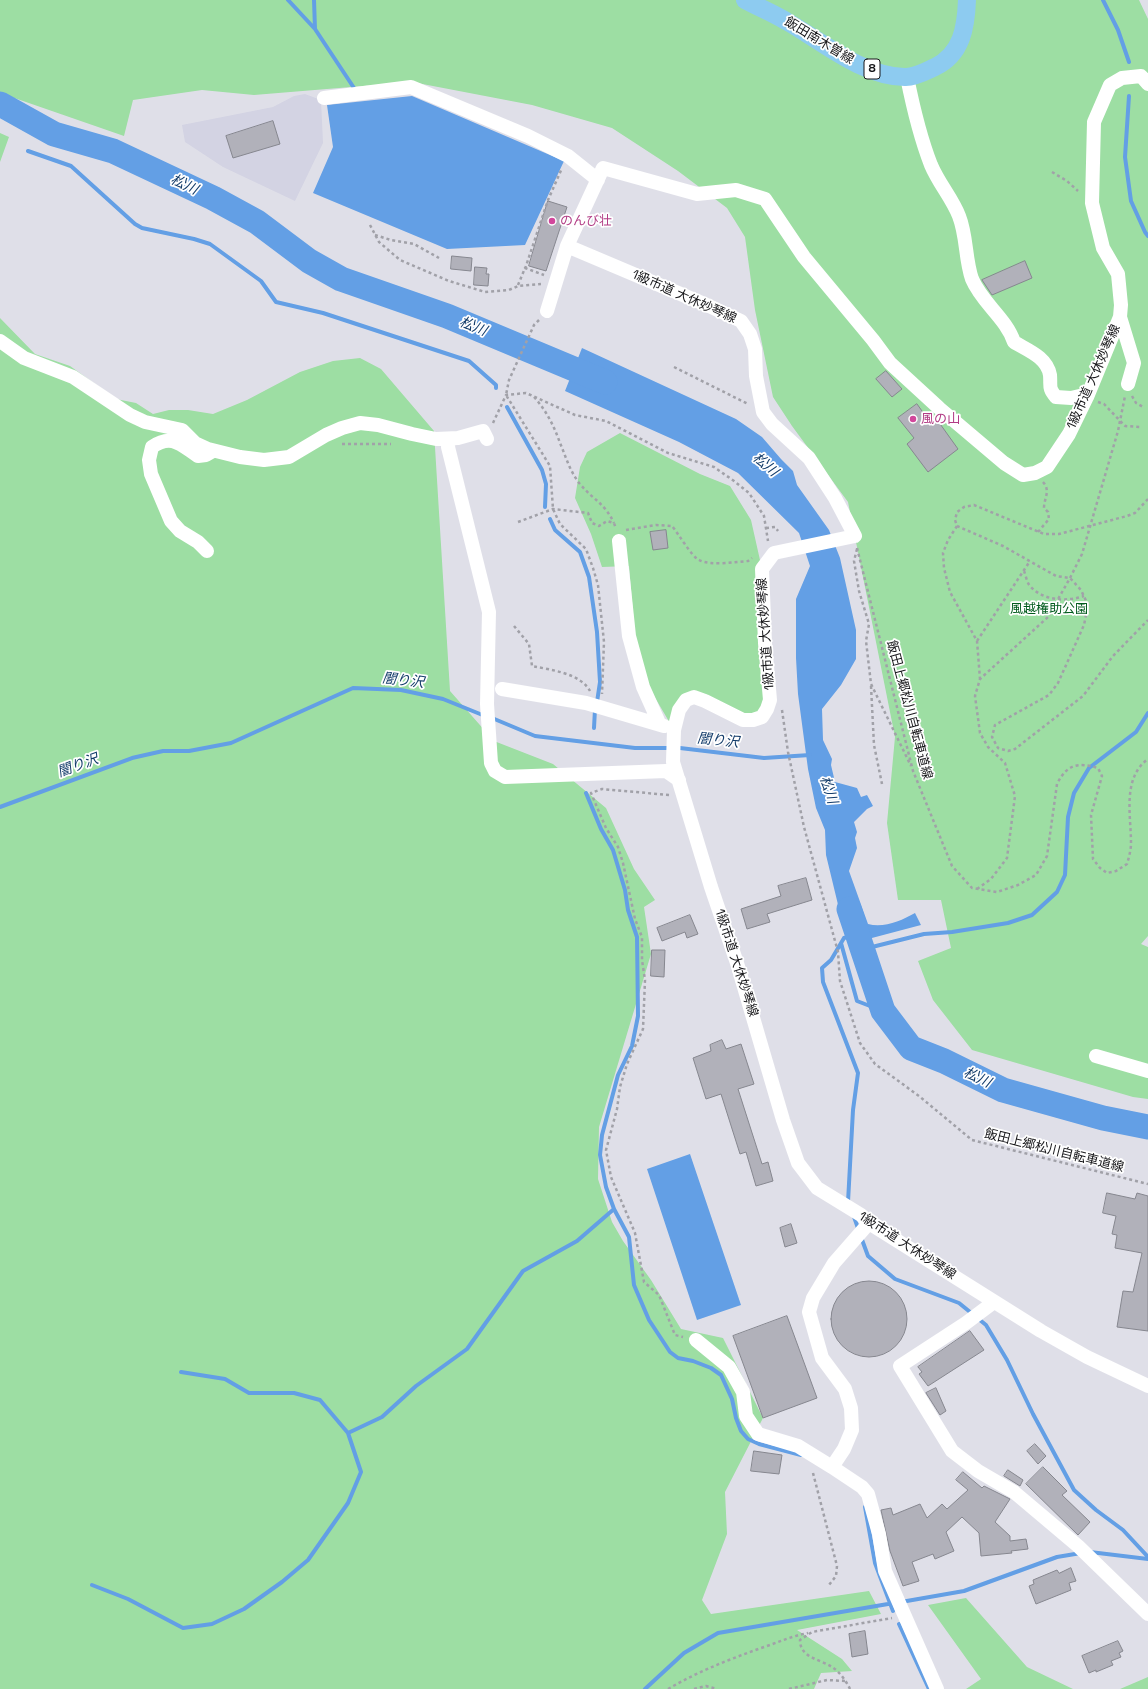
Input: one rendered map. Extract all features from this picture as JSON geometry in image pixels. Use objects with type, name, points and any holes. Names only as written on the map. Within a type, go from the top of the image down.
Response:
[{"type":"main road","name":"飯田南木曽線","points":[[745,0],[786,20],[850,61],[889,75],[907,77],[924,72],[942,64],[952,54],[962,38],[966,19],[967,0]]},
{"type":"street","name":"1級市道 大休妙琴線","points":[[1035,473],[1047,467],[1069,434],[1120,318],[1121,305],[1118,274],[1103,248],[1092,203],[1094,122],[1110,85],[1122,78],[1142,76],[1148,84]]},
{"type":"street","points":[[907,77],[915,116],[931,166],[941,185],[952,199],[960,218],[972,278],[984,301],[1010,332],[1014,342],[1043,360],[1050,373],[1050,391],[1056,398],[1087,396]]},
{"type":"street","points":[[324,98],[411,87],[528,136],[568,156],[598,180]]},
{"type":"street","points":[[547,311],[568,246],[603,168],[697,194],[736,190],[765,199],[804,257],[874,340],[890,363],[939,408],[1004,463],[1023,475],[1035,473]]},
{"type":"street","name":"1級市道 大休妙琴線","points":[[568,246],[741,321],[750,334],[755,349],[756,376],[763,412],[772,424],[809,458],[823,478],[855,536],[842,540],[769,550],[762,568],[765,642],[770,700],[768,709],[762,717],[753,720],[743,720],[694,697],[686,700],[679,710],[674,736],[674,762],[679,780],[711,887],[737,963],[783,1120],[798,1163],[817,1188],[864,1222],[1041,1332],[1087,1357],[1148,1386]]},
{"type":"street","points":[[1120,318],[1134,363],[1128,384]]},
{"type":"street","points":[[0,341],[24,358],[73,377],[130,415],[146,422],[182,430],[195,443],[213,450],[240,457],[264,460],[289,457],[326,435],[342,428],[360,423],[378,425],[429,438],[449,439],[483,431],[487,438]]},
{"type":"street","points":[[449,439],[448,447],[490,612],[487,704],[491,763],[495,771],[505,776],[666,771],[679,780]]},
{"type":"street","points":[[207,551],[198,542],[180,531],[171,521],[151,474],[149,460],[152,447],[161,441],[171,440],[182,443],[198,456],[213,450]]},
{"type":"street","points":[[618,536],[628,636],[643,687],[660,725]]},
{"type":"street","points":[[502,689],[586,703],[601,707],[660,725],[674,736]]},
{"type":"street","points":[[1096,1056],[1148,1071]]},
{"type":"street","points":[[832,1467],[844,1450],[852,1430],[851,1408],[846,1389],[822,1358],[809,1312],[812,1298],[834,1263],[850,1246],[864,1222]]},
{"type":"street","points":[[994,1302],[966,1323],[900,1366],[952,1451],[978,1472],[1014,1492],[1078,1546],[1148,1614]]},
{"type":"street","points":[[696,1340],[729,1367],[744,1392],[746,1416],[758,1434],[798,1446],[862,1487],[868,1494],[879,1534],[885,1571],[894,1596],[938,1689]]},
{"type":"path","points":[[518,286],[548,200],[568,156]]},
{"type":"path","points":[[1052,172],[1068,181],[1092,203]]},
{"type":"path","points":[[370,225],[379,242],[400,260],[449,281],[484,292],[508,290],[518,286],[556,284]]},
{"type":"path","points":[[375,234],[391,240],[414,244],[439,258]]},
{"type":"path","points":[[524,269],[556,284]]},
{"type":"path","points":[[487,438],[534,325]]},
{"type":"path","points":[[674,367],[763,412]]},
{"type":"path","points":[[980,679],[1048,617],[1070,578],[1082,554],[1120,421],[1128,384]]},
{"type":"path","points":[[506,395],[526,393],[575,415],[606,421],[668,453],[714,467],[734,480],[749,493],[764,516],[769,550]]},
{"type":"path","points":[[506,395],[550,466],[553,509],[560,524],[586,549],[598,585],[604,642],[601,707]]},
{"type":"path","points":[[1087,396],[1104,404],[1124,426],[1140,426]]},
{"type":"path","points":[[534,397],[544,408],[560,442],[567,464],[580,484],[608,510],[618,536],[656,525],[672,526],[684,540],[689,551],[699,560],[719,563],[748,561],[753,556]]},
{"type":"path","points":[[336,446],[349,443],[393,444]]},
{"type":"path","points":[[1035,473],[1046,486],[1048,495],[1044,508],[1048,512],[1049,519],[1038,532]]},
{"type":"path","points":[[1148,499],[1135,513],[1090,527],[1059,534],[1044,534],[974,506],[964,507],[957,512],[955,520],[958,526],[1003,546],[1056,576],[1070,578],[1081,590],[1088,606],[1084,625],[1058,683],[1048,695],[995,725],[992,737],[995,743],[1002,750],[1008,751],[1015,749],[1083,696],[1113,656],[1148,620]]},
{"type":"path","points":[[518,522],[553,509],[588,513],[592,523],[599,526],[607,521],[614,523]]},
{"type":"path","points":[[958,526],[948,540],[943,553],[944,568],[950,592],[977,641],[980,679],[975,696],[980,733],[988,746],[1005,763],[1015,796],[1007,858],[991,879],[977,889]]},
{"type":"path","points":[[766,528],[775,527],[778,532]]},
{"type":"path","name":"飯田上郷松川自転車道線","points":[[871,684],[866,641],[869,624],[859,591],[854,561],[857,547],[913,771],[952,866],[972,888],[977,889]]},
{"type":"path","points":[[977,641],[1030,561]]},
{"type":"path","points":[[1024,571],[1030,586],[1045,597],[1075,599],[1084,596]]},
{"type":"path","points":[[514,626],[529,644],[532,666],[568,674],[574,678]]},
{"type":"path","points":[[871,684],[913,771]]},
{"type":"path","points":[[871,684],[874,745],[882,784]]},
{"type":"path","name":"飯田上郷松川自転車道線","points":[[788,752],[793,768],[804,826],[838,952],[840,981],[860,1043],[875,1064],[919,1096],[972,1140],[1148,1184]]},
{"type":"path","points":[[977,889],[997,892],[1018,885],[1036,875],[1047,856],[1057,784],[1061,776],[1070,768],[1083,763],[1098,768],[1102,776],[1091,815],[1093,859],[1100,868],[1107,873],[1116,871],[1128,864],[1131,844],[1128,813],[1132,785],[1140,765],[1148,759]]},
{"type":"path","points":[[685,800],[669,795],[602,789],[591,793],[606,828],[618,847],[623,863],[635,919],[642,937],[642,960],[645,980],[643,1029],[627,1064],[620,1087],[617,1109],[606,1150],[611,1178],[635,1233],[644,1282],[659,1295],[675,1335],[696,1340]]},
{"type":"path","points":[[812,1471],[815,1475],[837,1566],[836,1576],[829,1585]]},
{"type":"path","points":[[668,1689],[690,1676],[726,1660],[795,1635],[902,1613]]},
{"type":"path","points":[[812,1632],[800,1640],[801,1649],[809,1657],[833,1667],[846,1681],[850,1689]]},
{"type":"path","points":[[789,1689],[827,1680],[846,1681]]},
{"type":"path","points":[[694,1689],[706,1686],[717,1689]]},
{"type":"shaded area","points":[[305,94],[321,100],[323,143],[295,201],[223,167],[185,142],[182,125],[273,107],[294,96]]},
{"type":"green space","name":"風越権助公園","points":[[0,0],[1139,0],[1148,19],[1148,936],[1141,944],[1148,947],[1148,1099],[1133,1097],[972,1050],[933,1000],[918,961],[951,948],[941,900],[898,900],[887,823],[895,737],[848,502],[792,426],[773,397],[755,310],[745,237],[727,208],[678,171],[612,128],[532,105],[412,82],[254,95],[202,90],[133,100],[124,136],[0,93]]},
{"type":"green space","points":[[0,133],[9,137],[0,162]]},
{"type":"green space","points":[[0,318],[35,354],[70,366],[116,399],[136,403],[153,414],[169,410],[188,410],[213,414],[247,400],[300,372],[333,361],[360,358],[381,369],[434,431],[450,691],[494,741],[553,764],[606,808],[634,869],[655,900],[644,907],[651,954],[599,1127],[598,1179],[612,1222],[623,1241],[651,1280],[681,1329],[723,1338],[763,1418],[725,1492],[727,1534],[702,1600],[711,1614],[869,1591],[881,1614],[797,1630],[842,1659],[852,1671],[821,1673],[814,1689],[0,1689]]},
{"type":"green space","points":[[620,433],[700,474],[730,486],[751,520],[762,569],[770,700],[753,720],[694,697],[674,730],[647,684],[635,636],[629,566],[602,567],[591,534],[575,498],[580,467],[587,452]]},
{"type":"green space","points":[[966,1598],[1027,1667],[1073,1689],[966,1689],[981,1679],[928,1605]]},
{"type":"green space","points":[[1148,1677],[1148,1689],[1120,1689]]},
{"type":"water","points":[[412,96],[564,161],[525,245],[447,249],[313,193],[333,147],[327,105]]},
{"type":"water","points":[[582,348],[736,419],[762,437],[793,471],[797,485],[829,530],[840,558],[856,630],[856,659],[841,685],[822,709],[823,740],[832,759],[831,765],[835,782],[857,788],[861,797],[867,795],[873,806],[867,809],[854,822],[857,832],[855,838],[857,848],[849,871],[868,924],[880,925],[892,923],[915,913],[921,925],[853,943],[841,917],[826,855],[825,830],[816,808],[808,769],[798,694],[796,658],[796,599],[810,566],[799,533],[738,473],[679,442],[565,391]]},
{"type":"water","points":[[690,1154],[741,1305],[697,1320],[647,1169]]},
{"type":"building","points":[[273,121],[280,144],[233,158],[226,136]]},
{"type":"building","points":[[548,201],[567,207],[546,271],[529,266]]},
{"type":"building","points":[[452,256],[472,258],[471,271],[451,269]]},
{"type":"building","points":[[1025,261],[1032,278],[992,295],[982,280]]},
{"type":"building","points":[[475,267],[487,268],[486,274],[489,274],[488,286],[474,285]]},
{"type":"building","points":[[886,371],[902,389],[892,397],[876,379]]},
{"type":"building","points":[[917,404],[932,425],[938,421],[958,449],[928,472],[907,444],[914,438],[898,418]]},
{"type":"building","points":[[666,530],[668,548],[653,550],[650,532]]},
{"type":"building","points":[[806,878],[812,900],[767,914],[770,922],[747,929],[741,909],[781,896],[778,886]]},
{"type":"building","points":[[690,915],[698,934],[687,938],[685,932],[662,941],[657,928]]},
{"type":"building","points":[[652,950],[665,950],[664,977],[651,976]]},
{"type":"building","points":[[722,1040],[726,1049],[741,1044],[754,1084],[738,1089],[762,1164],[768,1162],[773,1181],[756,1186],[746,1152],[740,1154],[721,1094],[706,1099],[693,1058],[711,1051],[710,1045]]},
{"type":"building","points":[[1107,1193],[1135,1199],[1137,1193],[1148,1196],[1148,1331],[1117,1327],[1123,1291],[1133,1292],[1142,1253],[1115,1248],[1117,1235],[1112,1234],[1116,1216],[1103,1213]]},
{"type":"building","points":[[791,1224],[797,1243],[785,1247],[780,1228]]},
{"type":"building","points":[[869,1281],[883,1284],[896,1292],[904,1305],[907,1319],[904,1333],[896,1346],[883,1354],[869,1357],[855,1354],[842,1346],[834,1333],[831,1319],[834,1305],[842,1292],[855,1284]]},
{"type":"building","points":[[787,1316],[817,1398],[763,1418],[733,1336]]},
{"type":"building","points":[[970,1331],[984,1350],[928,1386],[919,1374],[922,1372],[918,1367]]},
{"type":"building","points":[[936,1388],[946,1411],[940,1415],[926,1393]]},
{"type":"building","points":[[1035,1444],[1046,1456],[1038,1464],[1027,1451]]},
{"type":"building","points":[[754,1451],[782,1455],[779,1474],[751,1471]]},
{"type":"building","points":[[1043,1467],[1067,1491],[1062,1495],[1090,1522],[1078,1535],[1026,1484]]},
{"type":"building","points":[[1008,1470],[1023,1480],[1020,1486],[1004,1476]]},
{"type":"building","points":[[963,1472],[982,1488],[984,1486],[1010,1499],[995,1522],[1010,1536],[1010,1541],[1026,1539],[1028,1549],[1011,1551],[1012,1553],[981,1556],[979,1533],[962,1517],[946,1532],[954,1551],[935,1559],[933,1554],[912,1562],[919,1581],[903,1586],[890,1551],[881,1510],[891,1508],[893,1515],[920,1504],[927,1518],[942,1504],[947,1509],[968,1490],[956,1480]]},
{"type":"building","points":[[1071,1568],[1076,1581],[1069,1583],[1071,1590],[1036,1604],[1029,1586],[1034,1584],[1033,1580],[1057,1570],[1059,1573]]},
{"type":"building","points":[[865,1631],[868,1654],[852,1657],[849,1634]]},
{"type":"building","points":[[1118,1641],[1123,1651],[1119,1653],[1121,1657],[1111,1661],[1113,1665],[1096,1672],[1096,1670],[1089,1673],[1082,1656]]},
{"type":"waterway","points":[[288,0],[315,29],[356,91]]},
{"type":"waterway","points":[[314,0],[315,29]]},
{"type":"waterway","points":[[1103,0],[1118,30],[1129,62]]},
{"type":"waterway","points":[[1129,96],[1125,157],[1131,201],[1148,236]]},
{"type":"waterway","name":"松川","points":[[0,104],[54,134],[113,151],[213,198],[257,222],[309,261],[341,279],[447,316],[605,382]]},
{"type":"waterway","points":[[28,151],[71,166],[135,224],[142,228],[194,239],[210,244],[261,281],[276,302],[323,313],[469,361],[496,385],[496,388]]},
{"type":"waterway","points":[[507,407],[542,470],[546,484],[545,507]]},
{"type":"waterway","points":[[550,519],[555,530],[580,552],[589,577],[597,632],[600,682],[597,702]]},
{"type":"waterway","name":"闇り沢","points":[[0,807],[132,758],[163,751],[189,751],[231,743],[353,688],[401,690],[443,699],[485,716]]},
{"type":"waterway","points":[[594,728],[595,709]]},
{"type":"waterway","points":[[864,949],[924,934],[952,932],[1008,923],[1032,915],[1057,892],[1065,875],[1068,817],[1074,793],[1089,768],[1136,732],[1148,713]]},
{"type":"waterway","name":"闇り沢","points":[[492,718],[535,736],[635,748],[680,748],[764,758],[810,755]]},
{"type":"waterway","points":[[586,793],[601,829],[613,850],[625,890],[628,910],[637,937],[638,1016],[632,1046],[618,1075],[602,1135],[600,1155],[606,1187],[614,1209],[629,1237],[634,1285],[649,1320],[670,1352],[678,1358],[693,1361],[711,1368],[721,1375],[732,1399],[736,1418],[741,1431],[748,1439],[759,1444],[801,1455]]},
{"type":"waterway","name":"松川","points":[[849,909],[883,1011],[911,1048],[944,1061],[1003,1090],[1103,1118],[1148,1127]]},
{"type":"waterway","points":[[848,1202],[853,1110],[858,1073],[823,982],[822,968],[831,960],[844,938],[854,935]]},
{"type":"waterway","points":[[841,943],[857,1001],[883,1011]]},
{"type":"waterway","points":[[348,1433],[382,1417],[416,1386],[467,1349],[523,1271],[577,1241],[614,1209]]},
{"type":"waterway","points":[[853,1214],[859,1231]]},
{"type":"waterway","points":[[861,1237],[868,1256],[895,1279],[959,1303],[986,1325],[1007,1360],[1033,1414],[1074,1490],[1096,1510],[1123,1530],[1148,1557]]},
{"type":"waterway","points":[[92,1585],[128,1599],[183,1628],[212,1624],[244,1609],[282,1582],[308,1560],[348,1503],[361,1472],[348,1433],[320,1400],[294,1393],[249,1393],[225,1379],[181,1372]]},
{"type":"waterway","points":[[865,1507],[875,1563],[893,1611]]},
{"type":"waterway","points":[[1090,1552],[1148,1559]]},
{"type":"waterway","points":[[901,1602],[964,1591],[1057,1557],[1081,1553]]},
{"type":"waterway","points":[[645,1689],[684,1653],[718,1633],[888,1604]]},
{"type":"waterway","points":[[899,1624],[929,1689]]},
{"type":"place","name":"のんび壮","points":[[552,221]]},
{"type":"place","name":"風の山","points":[[913,419]]}]
